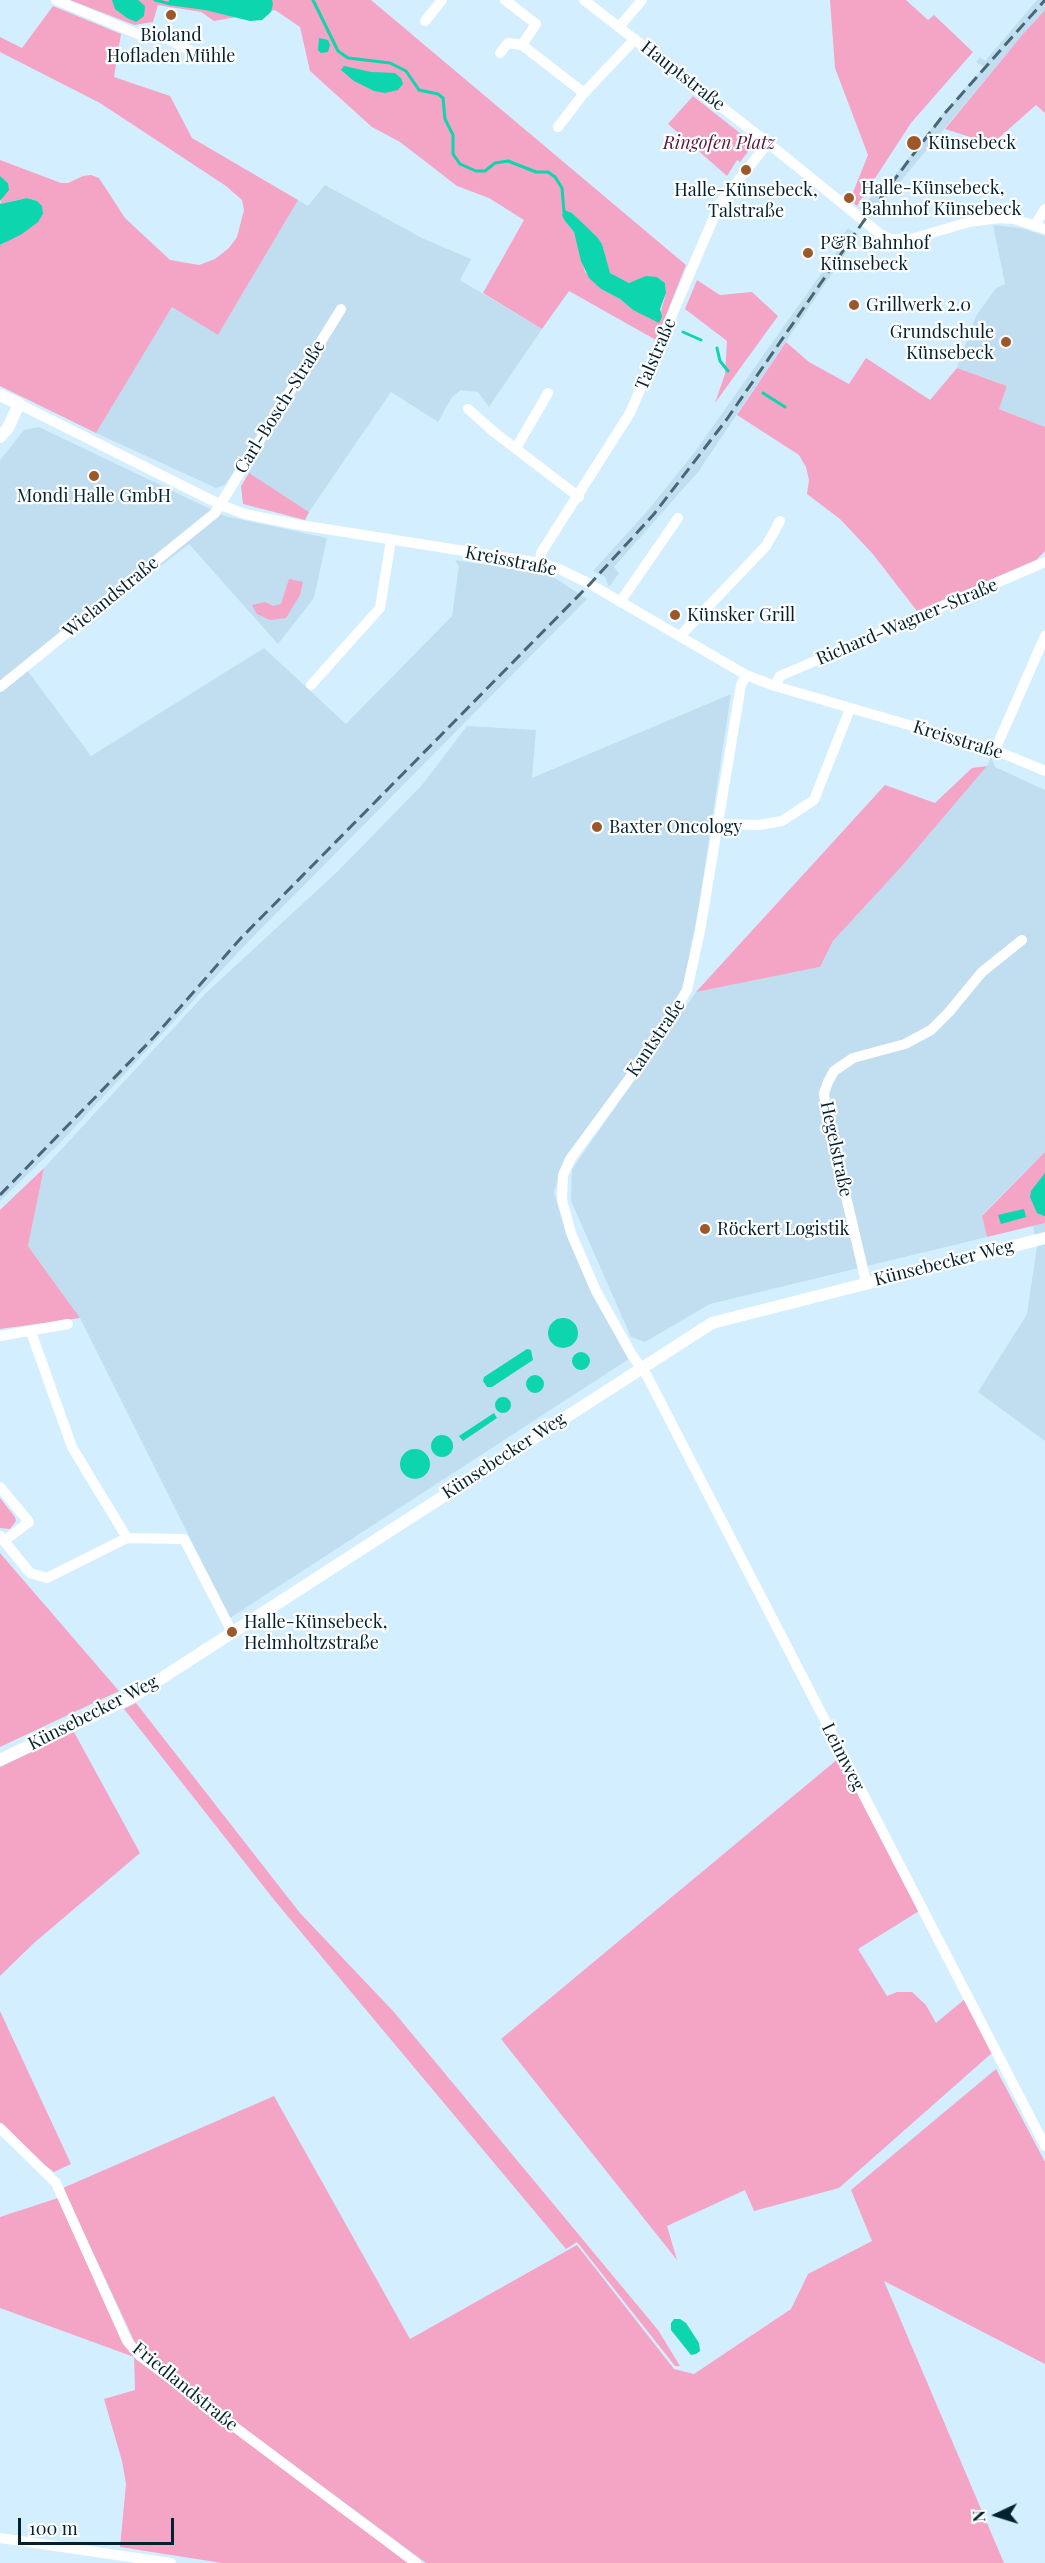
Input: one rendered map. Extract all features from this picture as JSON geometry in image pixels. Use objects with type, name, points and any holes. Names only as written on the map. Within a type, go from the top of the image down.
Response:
[{"type":"street","points":[[56,0],[140,35],[168,39],[206,59]]},
{"type":"street","points":[[425,21],[442,0]]},
{"type":"street","points":[[506,0],[536,24],[522,45]]},
{"type":"street","name":"Hauptstraße","points":[[584,0],[768,143],[880,234],[900,240],[920,237],[985,219],[1014,219],[1040,227]]},
{"type":"street","points":[[619,27],[642,0]]},
{"type":"street","points":[[558,127],[584,93],[635,39]]},
{"type":"street","points":[[500,53],[508,43],[522,45],[584,93]]},
{"type":"street","name":"Talstraße","points":[[540,563],[542,553],[630,413],[720,203],[768,143]]},
{"type":"street","points":[[1040,227],[1045,208]]},
{"type":"street","name":"Carl-Bosch-Straße","points":[[221,506],[341,309]]},
{"type":"street","points":[[516,448],[548,393]]},
{"type":"street","name":"Kreisstraße","points":[[0,395],[221,506],[245,514],[294,524],[540,563],[579,578],[746,675],[775,687],[995,750],[1045,771]]},
{"type":"street","points":[[0,437],[8,428],[19,404]]},
{"type":"street","points":[[468,409],[579,497]]},
{"type":"street","name":"Wielandstraße","points":[[0,687],[221,506]]},
{"type":"street","points":[[620,602],[678,518]]},
{"type":"street","points":[[680,636],[766,546],[780,521]]},
{"type":"street","points":[[310,685],[380,608],[391,540]]},
{"type":"street","name":"Richard-Wagner-Straße","points":[[775,687],[780,676],[1045,562]]},
{"type":"street","points":[[995,750],[1045,636]]},
{"type":"street","name":"Kantstraße","points":[[641,1368],[596,1291],[571,1233],[561,1188],[563,1175],[571,1158],[654,1045],[683,999],[700,932],[739,696],[746,675]]},
{"type":"street","points":[[719,824],[759,825],[782,820],[814,800],[850,708]]},
{"type":"street","name":"Hegelstraße","points":[[866,1282],[826,1111],[824,1093],[828,1082],[834,1071],[853,1058],[905,1044],[931,1029],[949,1012],[982,972],[1022,940]]},
{"type":"street","name":"Künsebecker Weg","points":[[0,1760],[134,1696],[712,1323],[1045,1238]]},
{"type":"street","points":[[0,1336],[68,1324]]},
{"type":"street","points":[[31,1332],[72,1447],[127,1538]]},
{"type":"street","name":"Leimweg","points":[[641,1368],[1045,2146]]},
{"type":"street","points":[[0,1487],[29,1522],[2,1538],[30,1572],[47,1578],[127,1538],[184,1539],[232,1632]]},
{"type":"street","name":"Friedlandstraße","points":[[0,2128],[56,2183],[127,2341],[140,2356],[416,2563]]},
{"type":"street","points":[[0,2538],[171,2563]]},
{"type":"shaded area","points":[[112,0],[138,0],[145,6],[144,16],[136,22],[127,18],[115,9]]},
{"type":"shaded area","points":[[169,0],[272,0],[273,4],[271,12],[262,20],[250,21],[205,10],[168,5]]},
{"type":"shaded area","points":[[1037,0],[1045,0],[1045,10],[871,217],[862,209],[879,186],[884,189],[945,111],[984,67],[976,62],[980,57],[985,61]]},
{"type":"shaded area","points":[[319,38],[328,40],[330,45],[328,52],[321,53],[318,50]]},
{"type":"shaded area","points":[[344,66],[371,72],[395,73],[401,78],[403,84],[398,90],[385,93],[374,91],[354,81],[341,70]]},
{"type":"shaded area","points":[[0,176],[8,183],[9,190],[0,201]]},
{"type":"shaded area","points":[[325,185],[424,239],[471,259],[460,280],[542,329],[489,407],[478,392],[461,390],[452,397],[438,422],[391,392],[309,512],[237,466],[225,485],[216,488],[96,433],[172,307],[218,335],[298,200],[308,206]]},
{"type":"shaded area","points":[[27,198],[37,201],[42,206],[43,214],[38,222],[22,234],[0,245],[0,204]]},
{"type":"shaded area","points":[[564,210],[572,213],[597,237],[602,244],[610,273],[629,283],[646,276],[657,277],[665,283],[666,293],[660,309],[662,317],[659,323],[633,310],[620,299],[601,289],[589,278],[581,261],[574,232],[562,215]]},
{"type":"shaded area","name":"Grundschule Künsebeck","points":[[993,225],[1021,228],[1045,236],[1045,427],[999,409],[1007,386],[957,368],[976,316],[996,288],[1005,284]]},
{"type":"shaded area","points":[[848,228],[858,235],[698,472],[614,567],[619,573],[609,587],[605,577],[593,571],[649,509],[694,453],[840,247],[837,243]]},
{"type":"shaded area","points":[[39,427],[225,516],[327,538],[314,598],[278,644],[189,544],[27,670],[91,756],[264,648],[346,724],[452,616],[459,566],[455,560],[539,573],[555,578],[587,599],[247,943],[60,1143],[0,1201],[0,460],[24,430]]},
{"type":"shaded area","points":[[731,694],[699,905],[683,988],[650,1043],[564,1159],[554,1192],[568,1237],[629,1359],[230,1618],[80,1318],[28,1246],[44,1168],[206,993],[338,871],[422,785],[467,726],[536,730],[532,778]]},
{"type":"shaded area","points":[[991,757],[995,767],[1045,790],[1045,1152],[982,1215],[987,1237],[710,1304],[645,1342],[631,1337],[571,1201],[572,1169],[696,992],[820,967],[833,941],[903,865],[987,766]]},
{"type":"shaded area","points":[[1045,1173],[1044,1216],[1037,1213],[1030,1197],[1031,1191]]},
{"type":"shaded area","points":[[1024,1209],[1026,1217],[1001,1224],[998,1215]]},
{"type":"shaded area","points":[[1045,1223],[1045,1441],[978,1392],[1027,1314],[1037,1246],[1033,1226]]},
{"type":"shaded area","points":[[563,1318],[574,1322],[578,1333],[574,1344],[563,1348],[552,1344],[548,1333],[552,1322]]},
{"type":"shaded area","points":[[527,1349],[531,1350],[533,1360],[492,1387],[487,1387],[483,1381],[484,1377]]},
{"type":"shaded area","points":[[577,1352],[585,1352],[590,1357],[588,1368],[577,1370],[572,1365],[572,1357]]},
{"type":"shaded area","points":[[531,1375],[539,1375],[544,1380],[542,1391],[531,1393],[526,1388],[526,1380]]},
{"type":"shaded area","points":[[500,1397],[506,1397],[511,1405],[509,1411],[500,1413],[495,1408],[495,1402]]},
{"type":"shaded area","points":[[494,1413],[497,1418],[463,1441],[459,1436]]},
{"type":"shaded area","points":[[442,1435],[450,1438],[453,1446],[450,1454],[442,1457],[434,1454],[431,1446],[434,1438]]},
{"type":"shaded area","points":[[415,1449],[425,1454],[430,1464],[425,1474],[415,1479],[405,1474],[400,1464],[405,1454]]},
{"type":"shaded area","points":[[674,2319],[680,2319],[686,2323],[699,2343],[700,2351],[696,2354],[691,2355],[671,2330],[671,2323]]},
{"type":"green space","points":[[70,0],[371,0],[686,265],[656,340],[569,291],[542,329],[483,293],[524,220],[489,198],[457,186],[400,142],[372,127],[310,71],[300,27],[275,10],[214,21],[201,12],[158,5],[153,22],[134,25]],"holes":[[[572,213],[602,244],[609,273],[629,283],[657,277],[665,283],[666,293],[660,315],[633,310],[620,299],[601,289],[585,272],[574,232],[565,221]]]},
{"type":"green space","points":[[830,0],[906,0],[928,20],[934,15],[973,52],[911,123],[857,206],[850,200],[868,155],[835,68]]},
{"type":"green space","points":[[53,6],[121,34],[114,77],[170,96],[192,138],[298,200],[218,335],[172,307],[96,433],[0,386],[0,245],[5,243],[37,201],[27,198],[0,204],[8,183],[0,176],[0,160],[61,183],[68,183],[83,176],[91,175],[99,178],[125,218],[170,260],[199,265],[215,259],[229,248],[237,237],[244,210],[242,200],[226,186],[100,103],[0,52],[0,37],[22,48]]},
{"type":"green space","points":[[1045,10],[1045,113],[1036,105],[992,144],[945,129],[1023,34]]},
{"type":"green space","name":"Ringofen Platz","points":[[693,96],[750,141],[751,148],[740,162],[737,160],[727,176],[668,124]]},
{"type":"green space","points":[[697,280],[720,295],[752,292],[778,316],[715,403],[725,374],[727,341],[685,309]]},
{"type":"green space","points":[[786,342],[809,362],[849,384],[866,358],[930,400],[957,368],[1007,386],[999,409],[1045,427],[1045,551],[1036,560],[917,611],[872,553],[840,519],[807,494],[809,480],[806,467],[799,455],[737,415]]},
{"type":"green space","points":[[249,473],[309,512],[305,520],[243,504],[241,486]]},
{"type":"green space","points":[[289,579],[303,582],[300,595],[286,618],[270,620],[257,614],[252,605],[265,602],[273,606],[281,604]]},
{"type":"green space","points":[[987,766],[903,865],[833,941],[820,967],[696,992],[885,785],[935,803],[972,768]]},
{"type":"green space","points":[[1045,1152],[1045,1223],[987,1237],[982,1216]]},
{"type":"green space","points":[[44,1168],[28,1246],[80,1318],[0,1329],[0,1210]]},
{"type":"green space","points":[[0,1498],[15,1517],[16,1521],[10,1529],[0,1528]]},
{"type":"green space","points":[[0,1553],[119,1691],[0,1747]]},
{"type":"green space","points":[[136,1703],[300,1913],[393,2011],[658,2330],[680,2366],[675,2366],[577,2242],[566,2249],[275,1901],[124,1709]]},
{"type":"green space","points":[[74,1732],[140,1853],[34,1943],[0,1976],[0,1767]]},
{"type":"green space","points":[[839,1758],[919,1911],[858,1949],[887,1996],[897,1992],[912,1992],[926,2005],[936,2023],[965,1999],[993,2052],[839,2188],[754,2211],[745,2190],[667,2226],[677,2260],[501,2039]]},
{"type":"green space","points":[[0,2011],[71,2164],[54,2172],[19,2146],[0,2128]]},
{"type":"green space","points":[[996,2069],[1045,2162],[1045,2364],[884,2281],[1004,2563],[426,2563],[151,2359],[135,2343],[63,2188],[274,2096],[410,2339],[577,2245],[674,2369],[694,2374],[791,2309],[808,2274],[872,2241],[851,2190]]},
{"type":"green space","points":[[58,2198],[123,2343],[410,2563],[222,2563],[120,2547],[126,2484],[122,2461],[104,2399],[135,2390],[134,2357],[0,2308],[0,2217]]},
{"type":"waterway","points":[[155,0],[171,4]]},
{"type":"waterway","points":[[313,0],[338,51],[348,58],[390,63],[406,71],[419,90],[438,94],[443,98],[445,119],[453,135],[453,154],[460,164],[476,171],[485,171],[495,163],[508,161],[536,172],[548,172],[555,177],[562,188],[564,212]]},
{"type":"waterway","points":[[683,332],[701,340]]},
{"type":"waterway","points":[[717,348],[720,361],[728,371]]},
{"type":"waterway","points":[[763,393],[785,407]]},
{"type":"railway","points":[[0,1195],[154,1037],[241,938],[590,584],[654,514],[727,419],[863,222],[912,156],[945,113],[1045,0]]},
{"type":"place","name":"Bioland Hofladen Mühle","points":[[171,15]]},
{"type":"place","name":"Künsebeck","points":[[914,143]]},
{"type":"place","name":"Halle-Künsebeck, Talstraße","points":[[746,170]]},
{"type":"place","name":"Halle-Künsebeck, Bahnhof Künsebeck","points":[[849,198]]},
{"type":"place","name":"P&R Bahnhof Künsebeck","points":[[808,253]]},
{"type":"place","name":"Grillwerk 2.0","points":[[854,305]]},
{"type":"place","name":"Grundschule Künsebeck","points":[[1006,342]]},
{"type":"place","name":"Mondi Halle GmbH","points":[[94,476]]},
{"type":"place","name":"Künsker Grill","points":[[675,615]]},
{"type":"place","name":"Baxter Oncology","points":[[597,827]]},
{"type":"place","name":"Röckert Logistik","points":[[705,1229]]},
{"type":"place","name":"Halle-Künsebeck, Helmholtzstraße","points":[[232,1632]]}]
